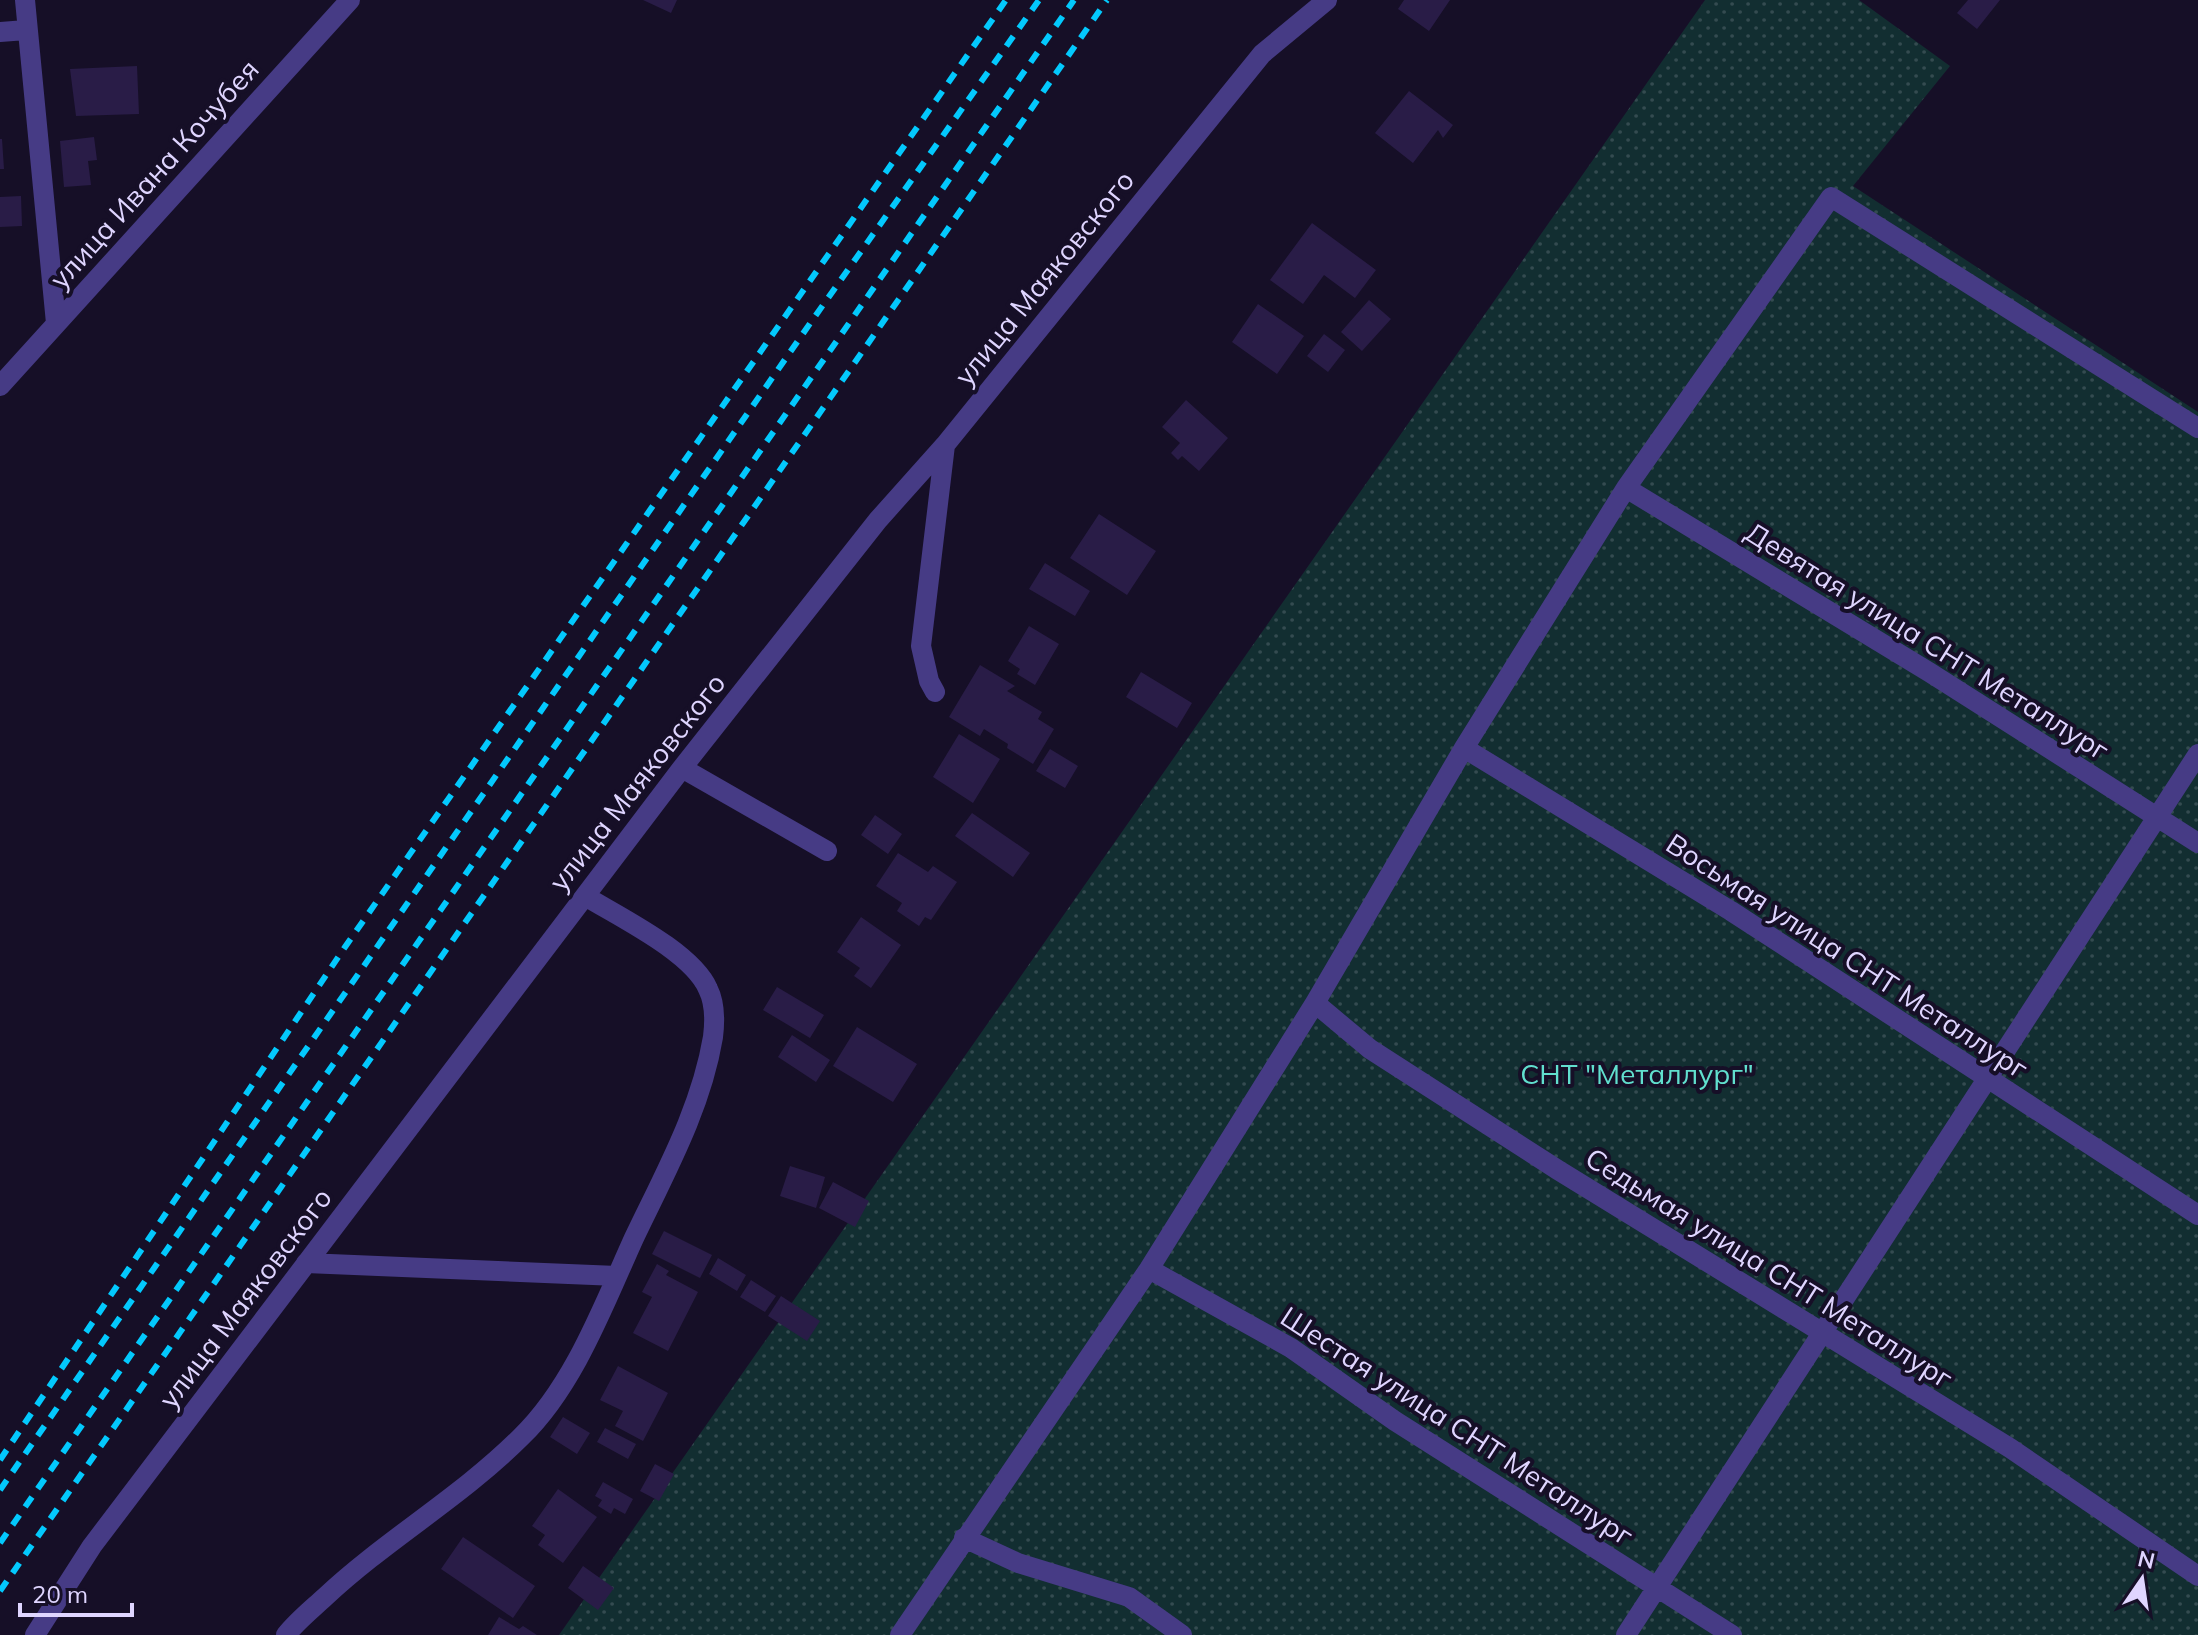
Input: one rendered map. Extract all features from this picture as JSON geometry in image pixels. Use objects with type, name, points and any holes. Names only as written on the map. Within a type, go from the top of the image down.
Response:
[{"type":"street","points":[[25,0],[56,323]]},
{"type":"street","name":"улица Ивана Кочубея","points":[[0,386],[350,0]]},
{"type":"street","name":"улица Маяковского","points":[[35,1635],[92,1546],[682,768],[878,520],[945,445],[1262,54],[1327,0]]},
{"type":"street","points":[[0,32],[26,30]]},
{"type":"street","points":[[900,1635],[1149,1269],[1315,1003],[1464,748],[1626,488],[1831,197],[2198,428]]},
{"type":"street","points":[[935,692],[929,681],[921,646],[945,445]]},
{"type":"street","name":"Девятая улица СНТ Металлург","points":[[1626,488],[1929,672],[2198,843]]},
{"type":"street","name":"Восьмая улица СНТ Металлург","points":[[1464,748],[1731,911],[2198,1215]]},
{"type":"street","points":[[1626,1635],[2198,754]]},
{"type":"street","points":[[682,768],[827,851]]},
{"type":"street","points":[[286,1635],[379,1549],[459,1492],[523,1436],[559,1389],[587,1339],[688,1126],[713,1035],[714,1007],[709,990],[698,971],[679,955],[585,896]]},
{"type":"street","name":"Седьмая улица СНТ Металлург","points":[[1315,1003],[1383,1058],[1558,1170],[2010,1448],[2198,1576]]},
{"type":"street","points":[[306,1263],[617,1276]]},
{"type":"street","name":"Шестая улица СНТ Металлург","points":[[1149,1269],[1291,1348],[1395,1421],[1732,1635]]},
{"type":"street","points":[[964,1538],[1018,1563],[1129,1597],[1182,1635]]},
{"type":"green space","name":"СНТ \"Металлург\"","points":[[1705,0],[1859,0],[1950,66],[1853,186],[2198,412],[2198,1635],[559,1635]]},
{"type":"building","points":[[643,0],[677,0],[671,13]]},
{"type":"building","points":[[1404,0],[1450,0],[1429,31],[1398,9]]},
{"type":"building","points":[[1968,0],[2000,0],[1977,29],[1957,13]]},
{"type":"building","points":[[137,66],[139,114],[76,116],[70,69]]},
{"type":"building","points":[[1409,91],[1453,125],[1443,138],[1438,130],[1413,163],[1375,133]]},
{"type":"building","points":[[94,137],[97,160],[88,161],[91,185],[64,187],[60,141]]},
{"type":"building","points":[[2,139],[4,169],[0,169]]},
{"type":"building","points":[[21,196],[22,226],[0,227],[0,197]]},
{"type":"building","points":[[1312,223],[1376,270],[1355,298],[1324,275],[1303,304],[1270,280]]},
{"type":"building","points":[[1369,300],[1391,319],[1362,351],[1341,332]]},
{"type":"building","points":[[1258,304],[1304,336],[1277,374],[1232,342]]},
{"type":"building","points":[[1324,334],[1345,350],[1328,372],[1307,356]]},
{"type":"building","points":[[1186,400],[1228,438],[1199,471],[1182,456],[1178,460],[1171,453],[1180,443],[1162,427]]},
{"type":"building","points":[[1099,514],[1156,551],[1127,595],[1070,558]]},
{"type":"building","points":[[1045,563],[1090,591],[1075,616],[1029,589]]},
{"type":"building","points":[[1029,626],[1059,644],[1035,685],[1017,674],[1020,669],[1008,661]]},
{"type":"building","points":[[980,665],[1015,686],[1007,691],[1042,712],[1038,719],[1054,729],[1033,764],[984,729],[980,736],[949,717]]},
{"type":"building","points":[[1141,672],[1192,703],[1177,728],[1126,697]]},
{"type":"building","points":[[959,734],[1000,759],[973,803],[933,777]]},
{"type":"building","points":[[1050,749],[1078,766],[1065,788],[1036,771]]},
{"type":"building","points":[[972,813],[1030,853],[1013,877],[955,836]]},
{"type":"building","points":[[875,815],[902,834],[888,854],[861,835]]},
{"type":"building","points":[[898,853],[928,872],[933,866],[957,882],[931,920],[925,917],[919,926],[897,911],[902,903],[876,886]]},
{"type":"building","points":[[861,917],[901,945],[871,988],[854,976],[860,968],[837,952]]},
{"type":"building","points":[[777,987],[824,1015],[810,1038],[763,1010]]},
{"type":"building","points":[[857,1027],[917,1064],[893,1102],[833,1066]]},
{"type":"building","points":[[792,1035],[830,1060],[816,1082],[778,1057]]},
{"type":"building","points":[[790,1166],[825,1177],[816,1208],[780,1196]]},
{"type":"building","points":[[833,1182],[869,1201],[855,1227],[819,1208]]},
{"type":"building","points":[[664,1231],[712,1255],[700,1278],[652,1254]]},
{"type":"building","points":[[718,1258],[746,1275],[737,1291],[709,1274]]},
{"type":"building","points":[[657,1264],[669,1271],[666,1275],[698,1292],[668,1351],[633,1333],[652,1297],[642,1292]]},
{"type":"building","points":[[751,1280],[776,1296],[765,1312],[740,1297]]},
{"type":"building","points":[[781,1296],[820,1321],[807,1341],[768,1316]]},
{"type":"building","points":[[618,1366],[668,1393],[643,1441],[615,1426],[623,1411],[600,1400]]},
{"type":"building","points":[[563,1417],[590,1433],[577,1454],[550,1437]]},
{"type":"building","points":[[605,1428],[636,1444],[628,1459],[597,1442]]},
{"type":"building","points":[[655,1464],[674,1474],[659,1501],[640,1491]]},
{"type":"building","points":[[603,1482],[633,1499],[625,1514],[614,1508],[611,1514],[598,1506],[602,1500],[595,1496]]},
{"type":"building","points":[[558,1489],[597,1517],[563,1563],[538,1545],[545,1535],[532,1526]]},
{"type":"building","points":[[463,1537],[535,1586],[513,1618],[441,1569]]},
{"type":"building","points":[[583,1566],[614,1588],[598,1610],[568,1588]]},
{"type":"building","points":[[499,1617],[519,1629],[523,1626],[537,1635],[488,1635]]},
{"type":"railway","points":[[0,1460],[345,947],[1006,0]]},
{"type":"railway","points":[[0,1490],[811,322],[1039,0]]},
{"type":"railway","points":[[0,1543],[1074,0]]},
{"type":"railway","points":[[0,1591],[1107,0]]}]
